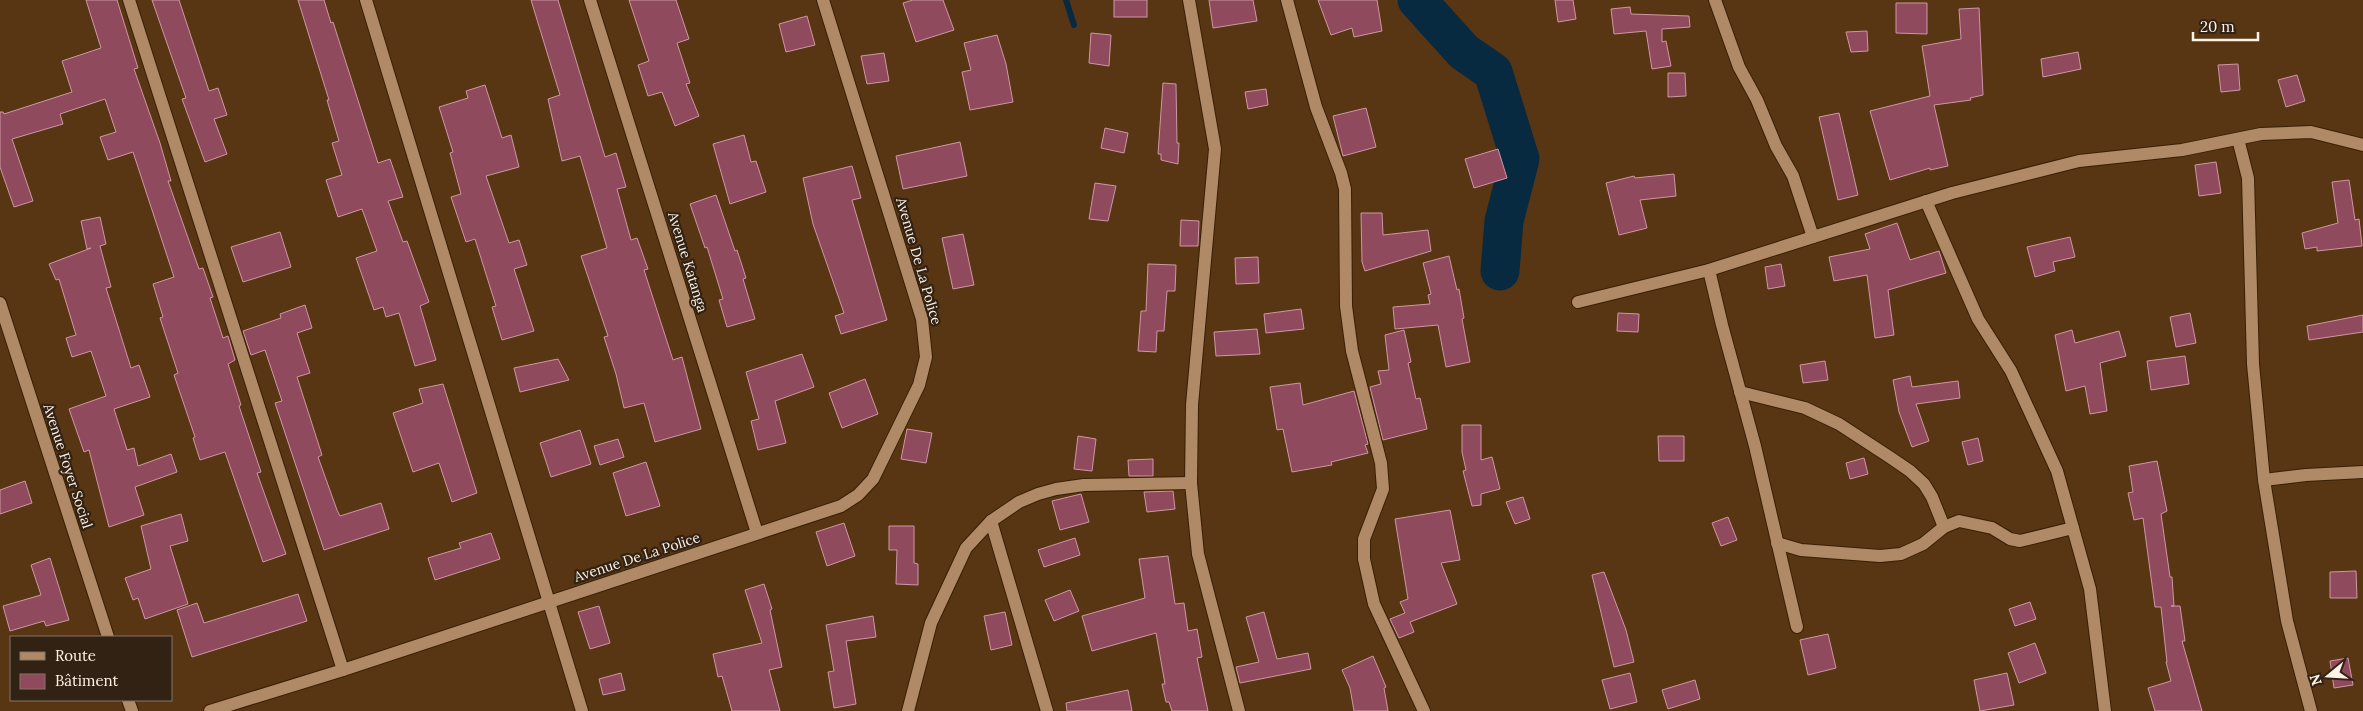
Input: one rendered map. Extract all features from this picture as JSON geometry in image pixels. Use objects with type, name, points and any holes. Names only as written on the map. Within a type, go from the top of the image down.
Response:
[{"type":"street","points":[[128,0],[343,670]]},
{"type":"street","points":[[366,0],[582,711]]},
{"type":"street","name":"Avenue Katanga","points":[[590,0],[757,533]]},
{"type":"street","name":"Avenue De La Police","points":[[210,711],[343,670],[841,506],[858,495],[873,479],[919,385],[926,357],[922,319],[823,0]]},
{"type":"street","points":[[1189,0],[1215,149],[1192,405],[1191,483],[1198,554],[1239,711]]},
{"type":"street","points":[[1287,0],[1316,107],[1341,173],[1344,189],[1346,208],[1344,281],[1346,306],[1354,359],[1381,463],[1383,489],[1364,539],[1364,559],[1374,604],[1424,711]]},
{"type":"street","points":[[1716,0],[1739,67],[1757,100],[1776,146],[1793,176],[1813,237]]},
{"type":"street","points":[[1578,302],[1709,270],[1926,201],[2069,162],[2182,150],[2261,134],[2311,132],[2363,145]]},
{"type":"street","points":[[2238,139],[2248,178],[2253,355],[2264,480],[2287,621],[2311,711]]},
{"type":"street","points":[[1926,201],[1978,319],[2011,371],[2057,470],[2090,589],[2105,711]]},
{"type":"street","points":[[1709,270],[1755,446],[1796,627]]},
{"type":"street","name":"Avenue Foyer Social","points":[[0,303],[108,636]]},
{"type":"street","points":[[1740,392],[1805,408],[1839,424],[1891,458],[1910,471],[1924,484],[1932,497],[1944,527]]},
{"type":"street","points":[[2264,480],[2306,475],[2363,472]]},
{"type":"street","points":[[908,711],[931,623],[966,548],[991,521],[1020,502],[1056,489],[1084,485],[1191,483]]},
{"type":"street","points":[[991,521],[1047,711]]},
{"type":"street","points":[[1777,543],[1810,551],[1880,556],[1901,554],[1923,544],[1944,527],[1959,521],[1976,523],[1992,528],[2010,539],[2020,541],[2073,528]]},
{"type":"building","points":[[86,0],[117,0],[138,68],[134,69],[171,181],[168,181],[199,269],[203,268],[213,297],[210,298],[223,338],[228,336],[235,360],[228,364],[241,405],[239,406],[261,472],[257,473],[286,554],[263,562],[225,452],[200,460],[193,438],[195,437],[174,375],[178,373],[160,318],[163,317],[153,284],[174,277],[133,152],[108,160],[100,137],[116,132],[105,99],[60,114],[63,124],[12,139],[33,201],[14,207],[0,167],[0,112],[4,114],[72,92],[62,61],[101,48]]},
{"type":"building","points":[[152,0],[179,0],[209,91],[218,88],[227,115],[214,119],[227,154],[205,162],[182,99],[186,98]]},
{"type":"building","points":[[298,0],[324,0],[331,23],[333,22],[378,163],[390,159],[403,197],[388,201],[403,242],[407,241],[429,302],[420,306],[436,360],[415,366],[399,313],[386,317],[383,307],[374,310],[356,258],[377,251],[362,209],[338,217],[326,180],[342,175],[332,143],[339,141],[327,100],[329,100]]},
{"type":"building","points":[[531,0],[558,0],[605,157],[616,153],[626,187],[617,189],[631,240],[637,238],[648,269],[644,270],[673,360],[682,357],[701,429],[655,442],[644,403],[624,408],[616,374],[604,337],[608,336],[581,256],[607,248],[580,156],[562,161],[548,99],[560,95]]},
{"type":"building","points":[[629,0],[676,0],[689,39],[677,43],[690,83],[686,84],[699,116],[675,126],[662,92],[648,96],[638,65],[649,61]]},
{"type":"building","points":[[913,0],[943,0],[954,30],[916,42],[903,3]]},
{"type":"building","points":[[1114,0],[1147,0],[1147,17],[1114,17]]},
{"type":"building","points":[[1209,0],[1253,0],[1257,21],[1213,28]]},
{"type":"building","points":[[1318,0],[1377,0],[1382,31],[1354,37],[1352,28],[1331,35]]},
{"type":"building","points":[[1555,0],[1573,0],[1576,19],[1558,22]]},
{"type":"building","points":[[1896,3],[1927,3],[1927,34],[1896,33]]},
{"type":"building","points":[[1630,7],[1631,14],[1689,16],[1690,27],[1662,29],[1662,42],[1666,41],[1671,66],[1652,69],[1646,31],[1614,34],[1611,9]]},
{"type":"building","points":[[1979,8],[1983,95],[1970,98],[1971,100],[1934,105],[1948,166],[1930,170],[1930,168],[1890,180],[1870,111],[1930,96],[1922,46],[1961,39],[1959,9]]},
{"type":"building","points":[[807,16],[815,45],[786,52],[779,24]]},
{"type":"building","points":[[1867,31],[1868,51],[1851,52],[1846,32]]},
{"type":"building","points":[[1091,33],[1111,35],[1109,66],[1089,63]]},
{"type":"building","points":[[997,35],[1006,64],[1013,102],[970,110],[962,72],[971,70],[964,43]]},
{"type":"building","points":[[2078,52],[2081,69],[2043,77],[2041,59]]},
{"type":"building","points":[[884,53],[889,81],[867,84],[861,56]]},
{"type":"building","points":[[2238,64],[2240,90],[2221,92],[2218,65]]},
{"type":"building","points":[[1668,73],[1685,73],[1686,96],[1668,97]]},
{"type":"building","points":[[2297,75],[2305,101],[2286,107],[2278,80]]},
{"type":"building","points":[[1163,83],[1176,84],[1177,143],[1179,143],[1178,164],[1161,160],[1161,154],[1158,154]]},
{"type":"building","points":[[485,85],[502,138],[511,135],[519,167],[486,176],[509,243],[519,240],[527,265],[514,269],[534,331],[502,340],[492,307],[496,306],[475,239],[466,242],[451,197],[461,194],[450,153],[453,152],[439,107],[468,98],[466,91]]},
{"type":"building","points":[[1266,89],[1268,105],[1248,109],[1245,92]]},
{"type":"building","points":[[1366,108],[1376,147],[1343,156],[1333,116]]},
{"type":"building","points":[[1839,113],[1858,195],[1838,200],[1819,117]]},
{"type":"building","points":[[1105,128],[1128,133],[1124,153],[1101,148]]},
{"type":"building","points":[[744,135],[751,162],[756,161],[766,192],[730,204],[713,144]]},
{"type":"building","points":[[960,142],[967,176],[903,189],[896,156]]},
{"type":"building","points":[[1498,149],[1507,178],[1474,188],[1465,159]]},
{"type":"building","points":[[2216,162],[2221,193],[2199,196],[2195,165]]},
{"type":"building","points":[[852,166],[861,198],[852,200],[887,320],[841,334],[835,316],[844,313],[813,224],[803,178]]},
{"type":"building","points":[[1674,174],[1676,196],[1640,200],[1647,228],[1619,235],[1606,183],[1634,176],[1635,178]]},
{"type":"building","points":[[2349,180],[2355,220],[2359,219],[2362,246],[2317,251],[2317,247],[2305,249],[2302,233],[2338,223],[2332,182]]},
{"type":"building","points":[[1095,183],[1116,186],[1108,221],[1089,219]]},
{"type":"building","points":[[716,195],[746,278],[743,279],[755,319],[727,327],[719,300],[723,299],[707,247],[705,248],[690,204]]},
{"type":"building","points":[[1361,213],[1382,213],[1383,235],[1428,230],[1431,251],[1365,271],[1362,262]]},
{"type":"building","points":[[100,217],[106,244],[100,246],[111,287],[106,288],[131,368],[139,365],[150,397],[114,409],[127,450],[134,448],[138,466],[171,454],[177,472],[135,487],[144,515],[109,527],[89,450],[84,452],[69,409],[106,396],[91,351],[72,357],[66,338],[76,335],[59,279],[56,280],[49,264],[91,248],[87,249],[81,221]]},
{"type":"building","points":[[1181,220],[1199,221],[1198,246],[1180,246]]},
{"type":"building","points":[[1897,223],[1910,260],[1939,251],[1946,273],[1888,290],[1894,335],[1875,338],[1867,275],[1834,281],[1829,257],[1870,249],[1865,234]]},
{"type":"building","points":[[280,232],[291,267],[243,282],[231,247]]},
{"type":"building","points":[[963,234],[974,285],[953,289],[942,238]]},
{"type":"building","points":[[2070,237],[2075,257],[2053,262],[2055,271],[2035,277],[2027,247]]},
{"type":"building","points":[[1449,256],[1457,290],[1459,289],[1464,318],[1462,319],[1470,362],[1446,367],[1438,325],[1395,329],[1393,307],[1430,304],[1428,295],[1431,294],[1423,263]]},
{"type":"building","points":[[1258,257],[1259,283],[1236,284],[1235,258]]},
{"type":"building","points":[[1148,264],[1176,265],[1175,291],[1167,291],[1164,331],[1157,331],[1156,352],[1138,351],[1141,311],[1146,311]]},
{"type":"building","points":[[1781,264],[1785,286],[1768,289],[1765,267]]},
{"type":"building","points":[[305,305],[312,328],[297,333],[310,373],[297,377],[322,455],[318,457],[337,510],[340,516],[381,503],[389,529],[324,550],[275,403],[282,401],[265,350],[251,355],[243,331],[281,318],[280,314]]},
{"type":"building","points":[[1301,309],[1304,329],[1266,333],[1264,314]]},
{"type":"building","points":[[1618,313],[1639,314],[1638,332],[1617,331]]},
{"type":"building","points":[[2190,313],[2196,343],[2176,347],[2170,317]]},
{"type":"building","points":[[2363,315],[2363,332],[2309,340],[2307,326]]},
{"type":"building","points":[[1257,329],[1260,354],[1216,356],[1214,332]]},
{"type":"building","points":[[1404,330],[1411,362],[1408,363],[1416,399],[1420,398],[1427,429],[1383,440],[1370,387],[1381,384],[1378,371],[1389,370],[1385,335]]},
{"type":"building","points":[[2072,330],[2075,343],[2119,331],[2126,356],[2100,363],[2107,411],[2090,414],[2085,386],[2066,391],[2055,335]]},
{"type":"building","points":[[802,354],[814,387],[775,401],[786,443],[758,450],[751,421],[759,419],[746,372]]},
{"type":"building","points":[[2185,356],[2189,384],[2151,390],[2147,361]]},
{"type":"building","points":[[558,359],[569,380],[520,392],[514,368]]},
{"type":"building","points":[[1825,361],[1828,380],[1803,383],[1800,365]]},
{"type":"building","points":[[1910,376],[1912,387],[1958,381],[1960,398],[1916,404],[1929,441],[1912,447],[1899,412],[1893,380]]},
{"type":"building","points":[[865,379],[878,414],[842,428],[829,393]]},
{"type":"building","points":[[1300,383],[1303,405],[1354,391],[1368,444],[1365,445],[1368,453],[1331,462],[1332,465],[1292,472],[1283,429],[1277,430],[1270,387]]},
{"type":"building","points":[[443,384],[477,493],[452,502],[439,463],[413,472],[393,413],[423,403],[419,389]]},
{"type":"building","points":[[1462,425],[1481,425],[1481,460],[1492,457],[1500,489],[1481,494],[1481,505],[1472,506],[1463,471],[1466,470],[1462,452]]},
{"type":"building","points":[[907,429],[932,433],[926,463],[901,459]]},
{"type":"building","points":[[580,430],[591,464],[551,477],[540,443]]},
{"type":"building","points":[[1078,436],[1096,439],[1092,471],[1074,469]]},
{"type":"building","points":[[1658,436],[1684,436],[1684,461],[1659,461]]},
{"type":"building","points":[[1978,438],[1983,461],[1968,465],[1962,442]]},
{"type":"building","points":[[618,439],[624,457],[600,465],[594,446]]},
{"type":"building","points":[[1864,458],[1868,474],[1850,479],[1846,463]]},
{"type":"building","points":[[1153,459],[1153,476],[1129,476],[1128,460]]},
{"type":"building","points":[[2157,461],[2167,511],[2161,514],[2170,577],[2172,577],[2174,606],[2180,606],[2185,641],[2182,641],[2202,711],[2155,711],[2148,688],[2171,681],[2166,662],[2161,607],[2155,607],[2143,518],[2134,520],[2128,493],[2133,492],[2129,466]]},
{"type":"building","points":[[646,462],[660,506],[626,516],[613,473]]},
{"type":"building","points":[[25,481],[32,503],[0,514],[0,490]]},
{"type":"building","points":[[1173,491],[1175,509],[1147,512],[1144,492]]},
{"type":"building","points":[[1081,494],[1089,522],[1060,530],[1052,501]]},
{"type":"building","points":[[1523,497],[1530,519],[1515,524],[1506,502]]},
{"type":"building","points":[[1450,510],[1460,560],[1441,563],[1457,604],[1410,622],[1414,632],[1399,638],[1390,619],[1405,613],[1400,602],[1408,599],[1395,519]]},
{"type":"building","points":[[181,514],[188,541],[170,546],[188,604],[145,619],[138,598],[133,600],[125,578],[151,569],[141,526]]},
{"type":"building","points":[[1728,517],[1737,540],[1721,546],[1712,523]]},
{"type":"building","points":[[844,523],[855,556],[827,566],[816,532]]},
{"type":"building","points":[[889,526],[914,526],[914,563],[918,564],[918,585],[896,584],[897,550],[889,550]]},
{"type":"building","points":[[491,533],[500,559],[435,580],[428,558],[461,548],[459,543]]},
{"type":"building","points":[[1075,538],[1080,555],[1044,567],[1038,550]]},
{"type":"building","points":[[1168,556],[1175,604],[1184,603],[1188,631],[1197,629],[1202,657],[1197,658],[1208,711],[1172,711],[1169,702],[1166,702],[1162,684],[1165,684],[1156,633],[1092,651],[1082,616],[1145,598],[1139,559]]},
{"type":"building","points":[[50,558],[69,620],[46,626],[44,621],[10,631],[3,606],[41,595],[31,565]]},
{"type":"building","points":[[2356,571],[2357,598],[2330,598],[2330,572]]},
{"type":"building","points":[[1604,572],[1626,630],[1634,662],[1614,667],[1592,575]]},
{"type":"building","points":[[764,584],[772,609],[770,610],[782,667],[769,670],[780,711],[732,711],[722,676],[718,677],[713,654],[762,643],[745,590]]},
{"type":"building","points":[[1070,590],[1079,611],[1054,621],[1045,600]]},
{"type":"building","points":[[298,594],[307,621],[192,657],[177,610],[197,603],[204,623]]},
{"type":"building","points":[[2030,602],[2036,619],[2015,626],[2009,609]]},
{"type":"building","points":[[599,606],[610,643],[590,649],[578,612]]},
{"type":"building","points":[[1005,612],[1012,645],[991,650],[984,616]]},
{"type":"building","points":[[1264,612],[1277,659],[1308,653],[1311,669],[1240,683],[1236,667],[1259,662],[1246,617]]},
{"type":"building","points":[[873,616],[876,637],[846,641],[856,704],[834,708],[828,672],[834,671],[826,625]]},
{"type":"building","points":[[1828,634],[1836,668],[1808,675],[1800,640]]},
{"type":"building","points":[[2035,643],[2046,673],[2019,683],[2008,653]]},
{"type":"building","points":[[1373,656],[1386,687],[1384,688],[1388,711],[1354,711],[1350,688],[1342,670]]},
{"type":"building","points":[[2348,658],[2353,685],[2334,688],[2330,661]]},
{"type":"building","points":[[621,673],[625,690],[603,695],[599,679]]},
{"type":"building","points":[[1630,673],[1637,702],[1610,709],[1602,680]]},
{"type":"building","points":[[2007,673],[2014,705],[1980,711],[1974,680]]},
{"type":"building","points":[[1695,680],[1700,699],[1668,709],[1662,690]]},
{"type":"building","points":[[1128,690],[1132,711],[1067,711],[1066,703]]},
{"type":"waterway","points":[[1066,0],[1074,25]]},
{"type":"waterway","points":[[1417,0],[1464,52],[1493,72],[1520,159],[1504,221],[1500,271]]}]
